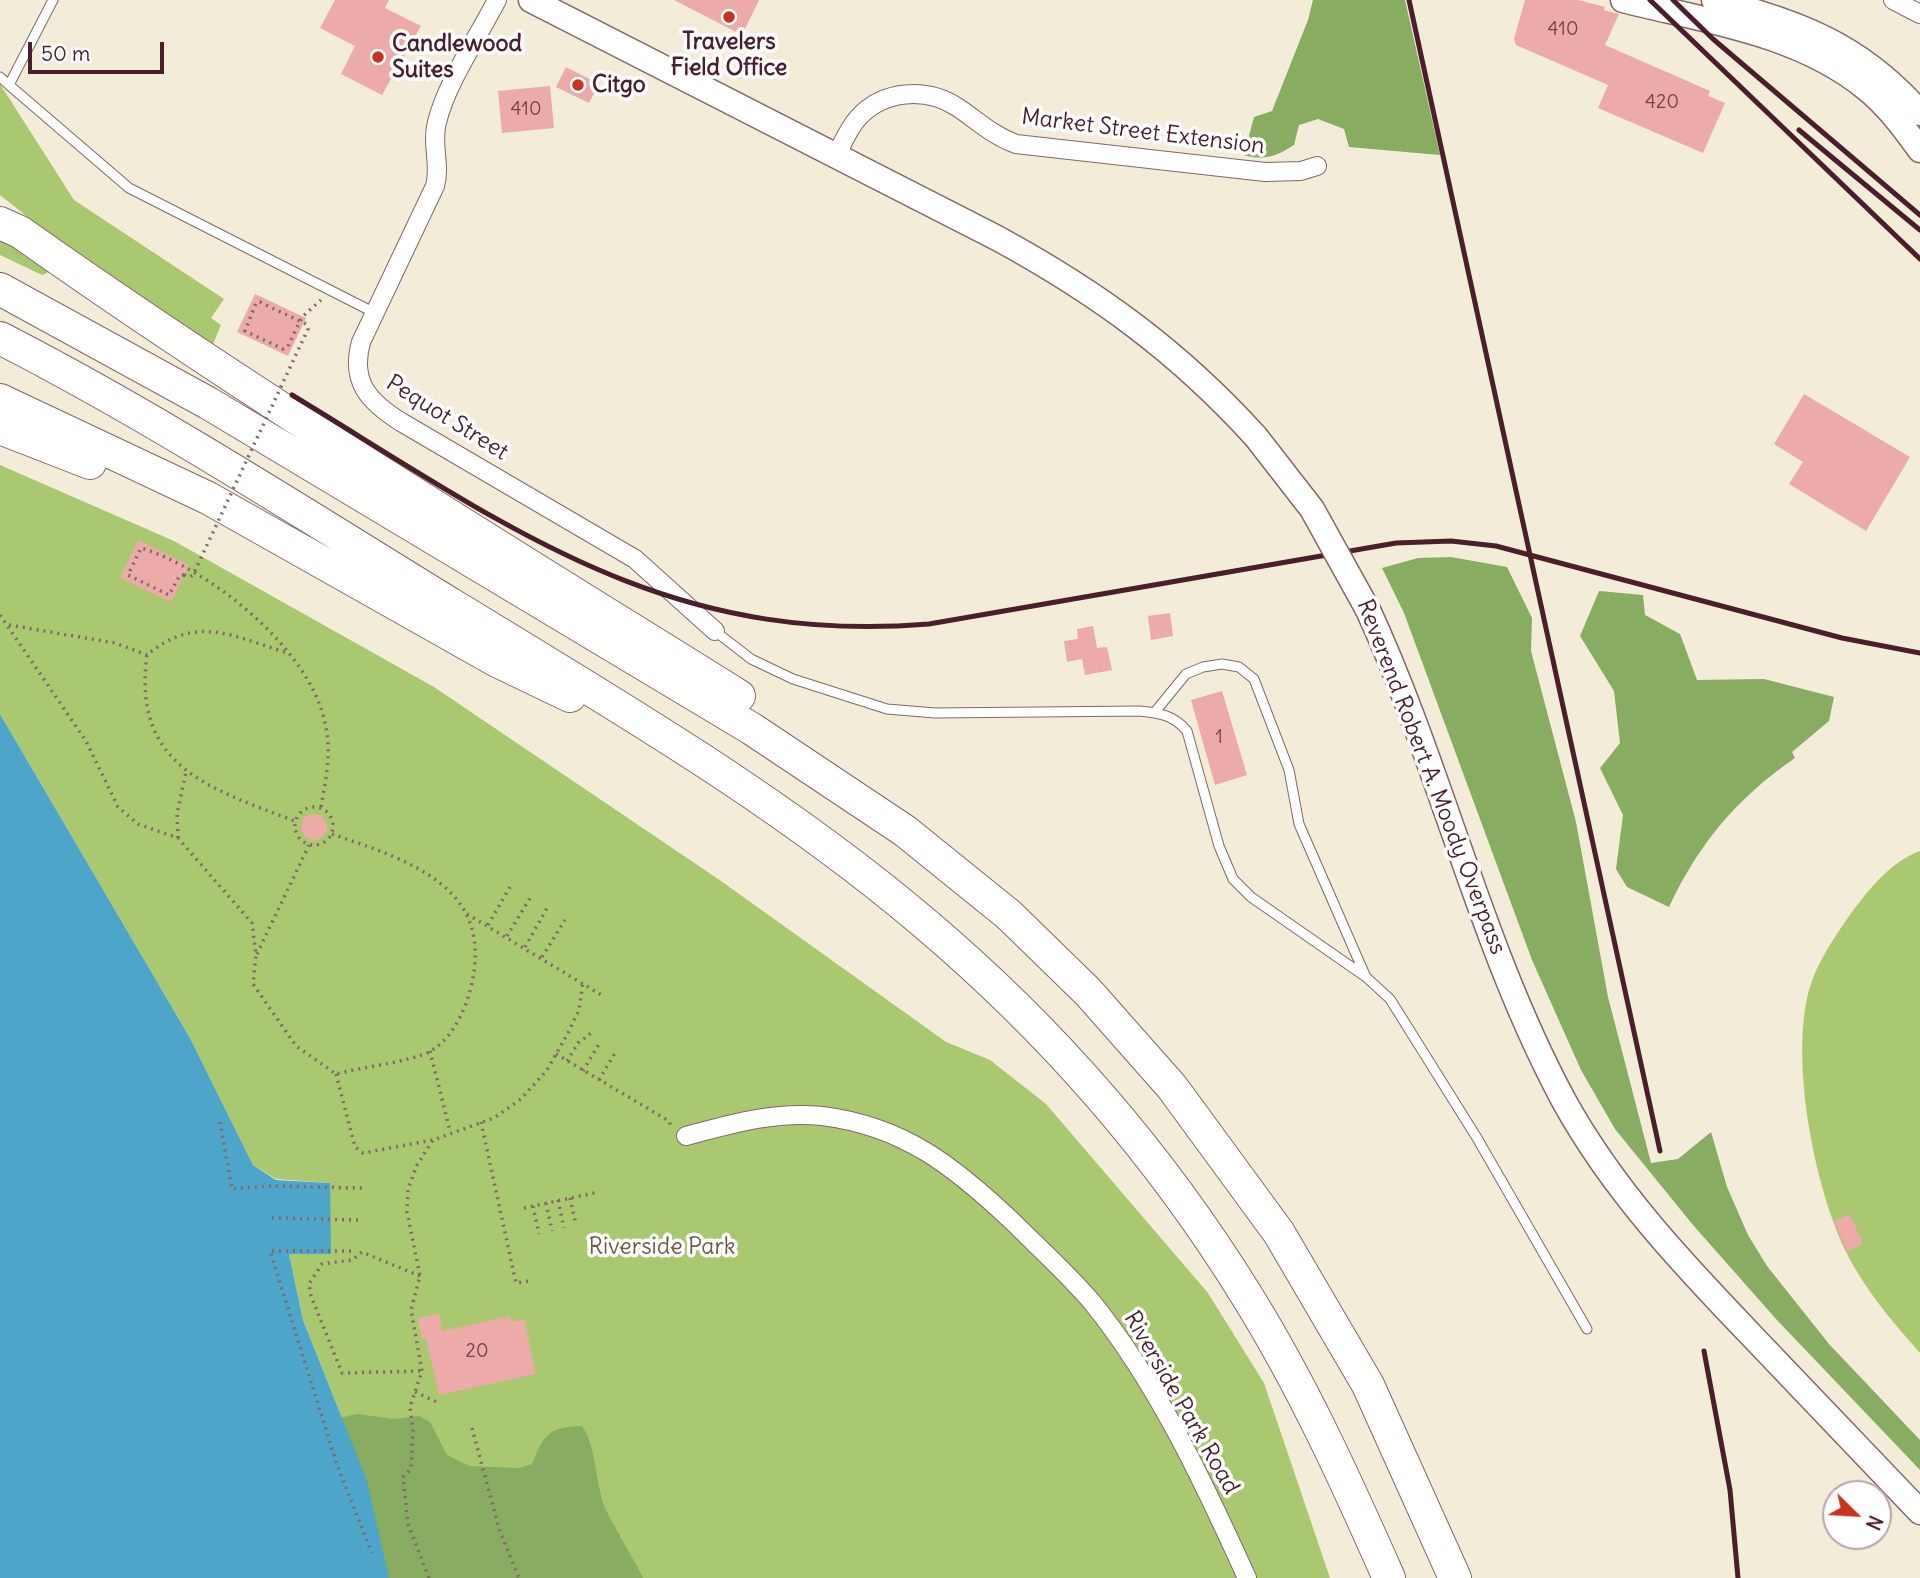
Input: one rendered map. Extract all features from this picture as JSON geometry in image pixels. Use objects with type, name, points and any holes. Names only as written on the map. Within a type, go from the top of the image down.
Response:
[{"type":"highway","points":[[7,222],[135,313],[325,438],[794,730],[826,757],[867,804]]},
{"type":"highway","points":[[0,289],[208,403],[752,729],[867,804],[946,862],[1018,923],[1123,1031],[1195,1116],[1279,1233],[1339,1333],[1381,1412],[1455,1578]]},
{"type":"highway","points":[[0,338],[157,424],[637,718],[758,797],[898,901],[1013,1004],[1090,1084],[1179,1195],[1260,1316],[1318,1420],[1389,1578]]},
{"type":"highway","points":[[0,400],[208,498],[524,676],[580,700],[637,718]]},
{"type":"highway","points":[[0,428],[295,548]]},
{"type":"main road","name":"Reverend Robert A. Moody Overpass","points":[[531,0],[997,238],[1105,302],[1177,357],[1256,438],[1312,509],[1368,610],[1406,700],[1470,879],[1528,1025],[1583,1134],[1623,1192],[1671,1250],[1920,1512]]},
{"type":"main road","points":[[1623,0],[1759,34],[1821,59],[1876,97],[1920,150]]},
{"type":"main road","points":[[1714,0],[1787,21],[1829,39],[1888,79],[1920,113]]},
{"type":"street","name":"Pequot Street","points":[[497,0],[439,115],[434,136],[438,173],[434,192],[361,342],[357,363],[361,388],[371,400],[401,422],[635,559],[715,631]]},
{"type":"street","points":[[1893,0],[1920,14]]},
{"type":"street","name":"Market Street Extension","points":[[836,156],[853,125],[866,110],[890,98],[916,93],[940,98],[993,134],[1016,144],[1265,172],[1301,171],[1317,166]]},
{"type":"street","name":"Riverside Park Road","points":[[679,1133],[764,1117],[819,1116],[892,1134],[920,1146],[946,1163],[1050,1258],[1108,1324],[1168,1422],[1247,1578]]},
{"type":"lane","points":[[9,85],[53,0]]},
{"type":"lane","points":[[0,77],[129,188],[375,313]]},
{"type":"lane","points":[[715,631],[751,659],[793,678],[887,709],[935,713],[1154,713],[1178,720],[1187,731],[1210,817],[1233,879],[1251,897],[1366,977],[1390,999],[1477,1138],[1587,1329]]},
{"type":"lane","points":[[1154,713],[1186,674],[1203,667],[1222,664],[1239,667],[1254,679],[1289,770],[1299,824],[1366,977]]},
{"type":"path","points":[[321,807],[330,755],[325,720],[306,675],[263,623],[187,569],[144,549],[139,550],[128,572],[129,576],[169,595],[181,574],[190,578],[193,575],[308,329],[306,324],[260,302],[256,303],[245,331],[283,349],[288,346],[305,313],[333,292]]},
{"type":"path","points":[[0,615],[86,741],[118,807],[138,824],[178,838],[252,923],[256,955],[253,984],[296,1046],[336,1073],[355,1147],[363,1153],[433,1140],[494,1118],[521,1100],[547,1070],[556,1055],[579,1010],[583,982]]},
{"type":"path","points":[[7,625],[115,643],[147,655]]},
{"type":"path","points":[[287,653],[208,629],[164,640],[147,655],[144,699],[153,731],[175,763],[186,772],[295,821]]},
{"type":"path","points":[[178,838],[177,814],[186,772]]},
{"type":"path","points":[[310,807],[321,807],[329,813],[334,823],[332,834],[327,842],[309,845],[300,840],[295,831],[295,821],[300,812],[310,807]]},
{"type":"path","points":[[332,834],[417,866],[446,886],[465,914],[475,939],[473,979],[465,1010],[453,1030],[430,1052],[336,1073]]},
{"type":"path","points":[[256,955],[309,845]]},
{"type":"path","points":[[488,926],[510,887]]},
{"type":"path","points":[[507,936],[530,898]]},
{"type":"path","points":[[524,947],[547,908]]},
{"type":"path","points":[[465,914],[507,936],[603,996]]},
{"type":"path","points":[[542,957],[565,919]]},
{"type":"path","points":[[567,1061],[578,1043],[591,1033]]},
{"type":"path","points":[[583,1071],[599,1044]]},
{"type":"path","points":[[430,1052],[450,1132]]},
{"type":"path","points":[[599,1080],[615,1054]]},
{"type":"path","points":[[556,1055],[669,1121],[679,1133]]},
{"type":"path","points":[[220,1122],[232,1189],[271,1186],[362,1188]]},
{"type":"path","points":[[481,1122],[516,1283],[530,1281]]},
{"type":"path","points":[[429,1578],[408,1524],[403,1477],[411,1468],[413,1429],[410,1407],[422,1371],[411,1310],[420,1276],[407,1212],[408,1189],[417,1165],[433,1140]]},
{"type":"path","points":[[524,1208],[599,1192]]},
{"type":"path","points":[[570,1198],[576,1225]]},
{"type":"path","points":[[558,1200],[564,1228]]},
{"type":"path","points":[[546,1203],[552,1231]]},
{"type":"path","points":[[533,1206],[539,1234]]},
{"type":"path","points":[[272,1218],[360,1220]]},
{"type":"path","points":[[351,1251],[270,1251],[337,1465],[372,1553]]},
{"type":"path","points":[[420,1276],[362,1252],[352,1260],[322,1264],[309,1284],[311,1296],[342,1373],[422,1371]]},
{"type":"path","points":[[415,1392],[439,1403]]},
{"type":"path","points":[[472,1428],[500,1532],[519,1578]]},
{"type":"green space","points":[[1313,0],[1405,0],[1440,155],[1349,147],[1344,129],[1318,119],[1299,125],[1294,145],[1282,152],[1264,157],[1244,155],[1254,117],[1272,111],[1308,20]]},
{"type":"green space","points":[[0,84],[74,200],[224,299],[211,318],[221,325],[211,349],[98,273],[0,195]]},
{"type":"green space","points":[[0,237],[48,269],[47,273],[42,275],[0,255]]},
{"type":"green space","name":"Riverside Park","points":[[0,465],[174,541],[434,687],[721,881],[946,1042],[990,1060],[1046,1104],[1208,1293],[1264,1383],[1330,1578],[389,1578],[367,1481],[303,1320],[289,1254],[330,1183],[276,1179],[253,1165],[190,1038],[0,714]]},
{"type":"green space","points":[[1451,557],[1507,567],[1532,618],[1531,651],[1576,822],[1608,997],[1651,1163],[1678,1159],[1711,1132],[1727,1187],[1748,1235],[1767,1266],[1829,1344],[1920,1440],[1920,1470],[1776,1319],[1693,1225],[1615,1129],[1581,1070],[1532,960],[1404,613],[1382,568],[1418,558]]},
{"type":"green space","points":[[1599,591],[1643,595],[1645,615],[1680,634],[1697,680],[1764,679],[1834,697],[1829,721],[1792,752],[1795,758],[1755,789],[1722,824],[1693,862],[1669,907],[1627,887],[1616,869],[1623,815],[1600,768],[1620,743],[1614,691],[1580,636]]},
{"type":"green space","points":[[1920,851],[1920,1353],[1889,1317],[1861,1278],[1834,1223],[1808,1122],[1802,1051],[1809,990],[1825,953],[1870,889],[1898,863]]},
{"type":"green space","points":[[357,1414],[394,1419],[419,1416],[430,1422],[447,1455],[470,1466],[519,1468],[532,1464],[549,1434],[562,1428],[582,1426],[591,1445],[606,1510],[643,1578],[335,1578],[330,1420]]},
{"type":"water","points":[[0,714],[190,1038],[253,1165],[276,1180],[330,1183],[331,1254],[289,1254],[303,1320],[367,1481],[389,1578],[0,1578]]},
{"type":"building","name":"Candlewood Suites","points":[[335,0],[389,0],[385,8],[421,26],[382,95],[341,74],[355,46],[320,28]]},
{"type":"building","name":"Travelers Field Office","points":[[674,0],[759,0],[742,35]]},
{"type":"building","points":[[1525,0],[1578,0],[1605,7],[1604,10],[1619,14],[1605,45],[1710,91],[1708,96],[1725,103],[1703,153],[1598,108],[1608,85],[1516,45],[1514,39]]},
{"type":"building","name":"Citgo","points":[[566,67],[599,84],[589,103],[556,87]]},
{"type":"building","points":[[550,86],[554,128],[502,133],[498,91]]},
{"type":"building","points":[[255,294],[306,318],[288,356],[237,332]]},
{"type":"building","points":[[1804,394],[1910,457],[1866,531],[1789,484],[1803,462],[1774,444]]},
{"type":"building","points":[[138,540],[189,565],[171,602],[120,578]]},
{"type":"building","points":[[1170,613],[1173,636],[1151,640],[1148,616]]},
{"type":"building","points":[[1093,626],[1097,648],[1107,647],[1112,670],[1085,675],[1082,659],[1067,662],[1064,641],[1078,639],[1077,629]]},
{"type":"building","points":[[1222,691],[1247,775],[1215,785],[1191,700]]},
{"type":"building","points":[[314,814],[323,818],[327,827],[323,836],[314,840],[305,836],[301,827],[305,818]]},
{"type":"building","points":[[1850,1214],[1863,1244],[1847,1252],[1834,1221]]},
{"type":"building","points":[[439,1314],[442,1331],[510,1316],[511,1322],[524,1319],[536,1374],[439,1395],[426,1338],[422,1339],[418,1318]]},
{"type":"railway","points":[[1409,0],[1660,1151]]},
{"type":"railway","points":[[1650,0],[1920,259]]},
{"type":"railway","points":[[1673,0],[1713,39],[1920,215]]},
{"type":"railway","points":[[1799,130],[1920,230]]},
{"type":"railway","points":[[292,395],[518,531],[592,567],[668,596],[748,616],[834,626],[929,624],[1396,543],[1451,541],[1496,546],[1842,638],[1920,653]]},
{"type":"railway","points":[[1704,1351],[1730,1490],[1738,1578]]},
{"type":"place","name":"Travelers Field Office","points":[[729,17]]},
{"type":"place","name":"Candlewood Suites","points":[[378,57]]},
{"type":"place","name":"Citgo","points":[[578,85]]}]
